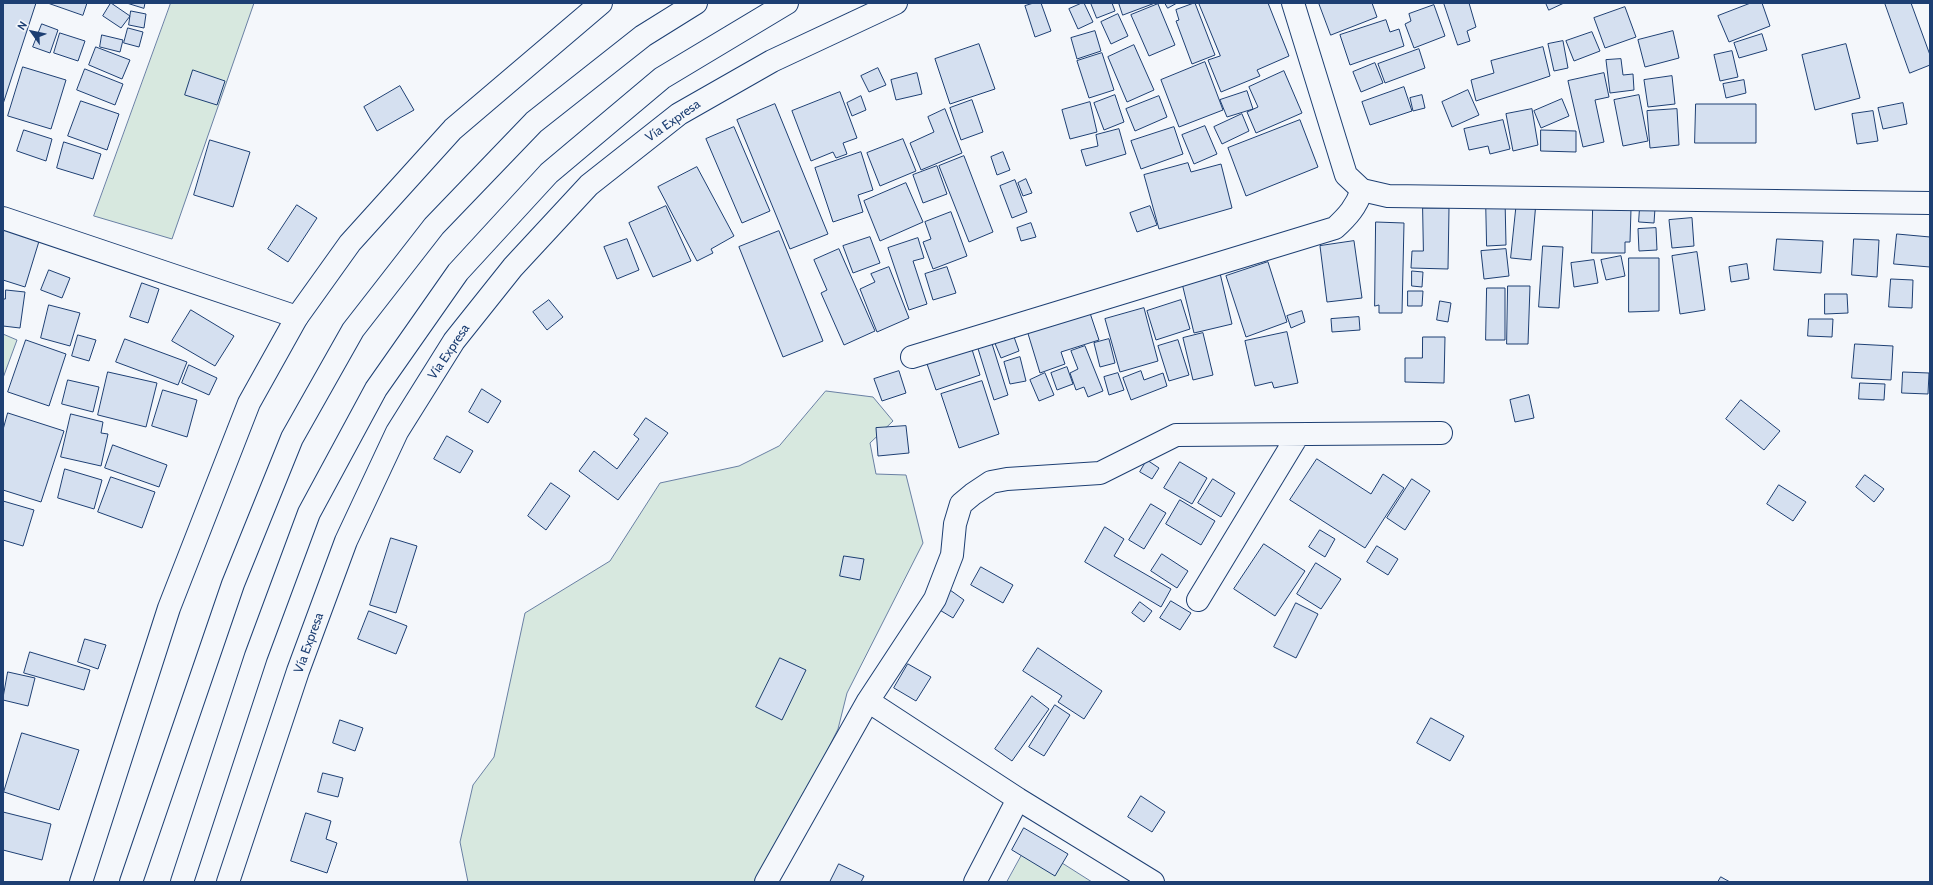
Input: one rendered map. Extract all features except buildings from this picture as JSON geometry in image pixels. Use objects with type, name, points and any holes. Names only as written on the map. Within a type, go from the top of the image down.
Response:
[{"type":"main road","points":[[81,882],[169,608],[249,403],[297,317],[350,243],[454,129],[601,3]]},
{"type":"main road","points":[[131,882],[233,584],[289,445],[353,330],[434,226],[534,122],[643,36],[696,3]]},
{"type":"main road","points":[[182,882],[256,656],[309,513],[376,389],[458,272],[549,172],[662,78],[787,3]]},
{"type":"main road","name":"Vía Expresa","points":[[228,882],[298,671],[346,541],[397,432],[454,341],[513,267],[588,185],[679,114],[772,61],[896,3]]},
{"type":"main road","points":[[1293,3],[1346,175],[1362,190],[1388,196],[1930,203]]},
{"type":"main road","points":[[912,357],[1335,228],[1349,216],[1357,204],[1362,190]]},
{"type":"main road","points":[[3,218],[297,317]]},
{"type":"main road","points":[[766,882],[868,701],[935,599],[952,555],[955,524],[961,504],[990,482],[1008,479],[1100,473],[1176,435],[1441,433]]},
{"type":"main road","points":[[1198,600],[1298,435]]},
{"type":"main road","points":[[868,701],[1018,799],[1152,882]]},
{"type":"main road","points":[[975,882],[1018,799]]},
{"type":"shaded area","points":[[171,3],[254,3],[172,239],[94,216]]},
{"type":"shaded area","points":[[3,334],[17,340],[3,378]]},
{"type":"shaded area","points":[[826,391],[873,397],[893,421],[870,443],[876,474],[906,475],[923,543],[847,693],[838,729],[762,882],[468,882],[460,842],[473,785],[494,757],[525,613],[610,561],[660,483],[739,466],[779,446]]},
{"type":"shaded area","points":[[1029,842],[1092,882],[1007,882]]}]
